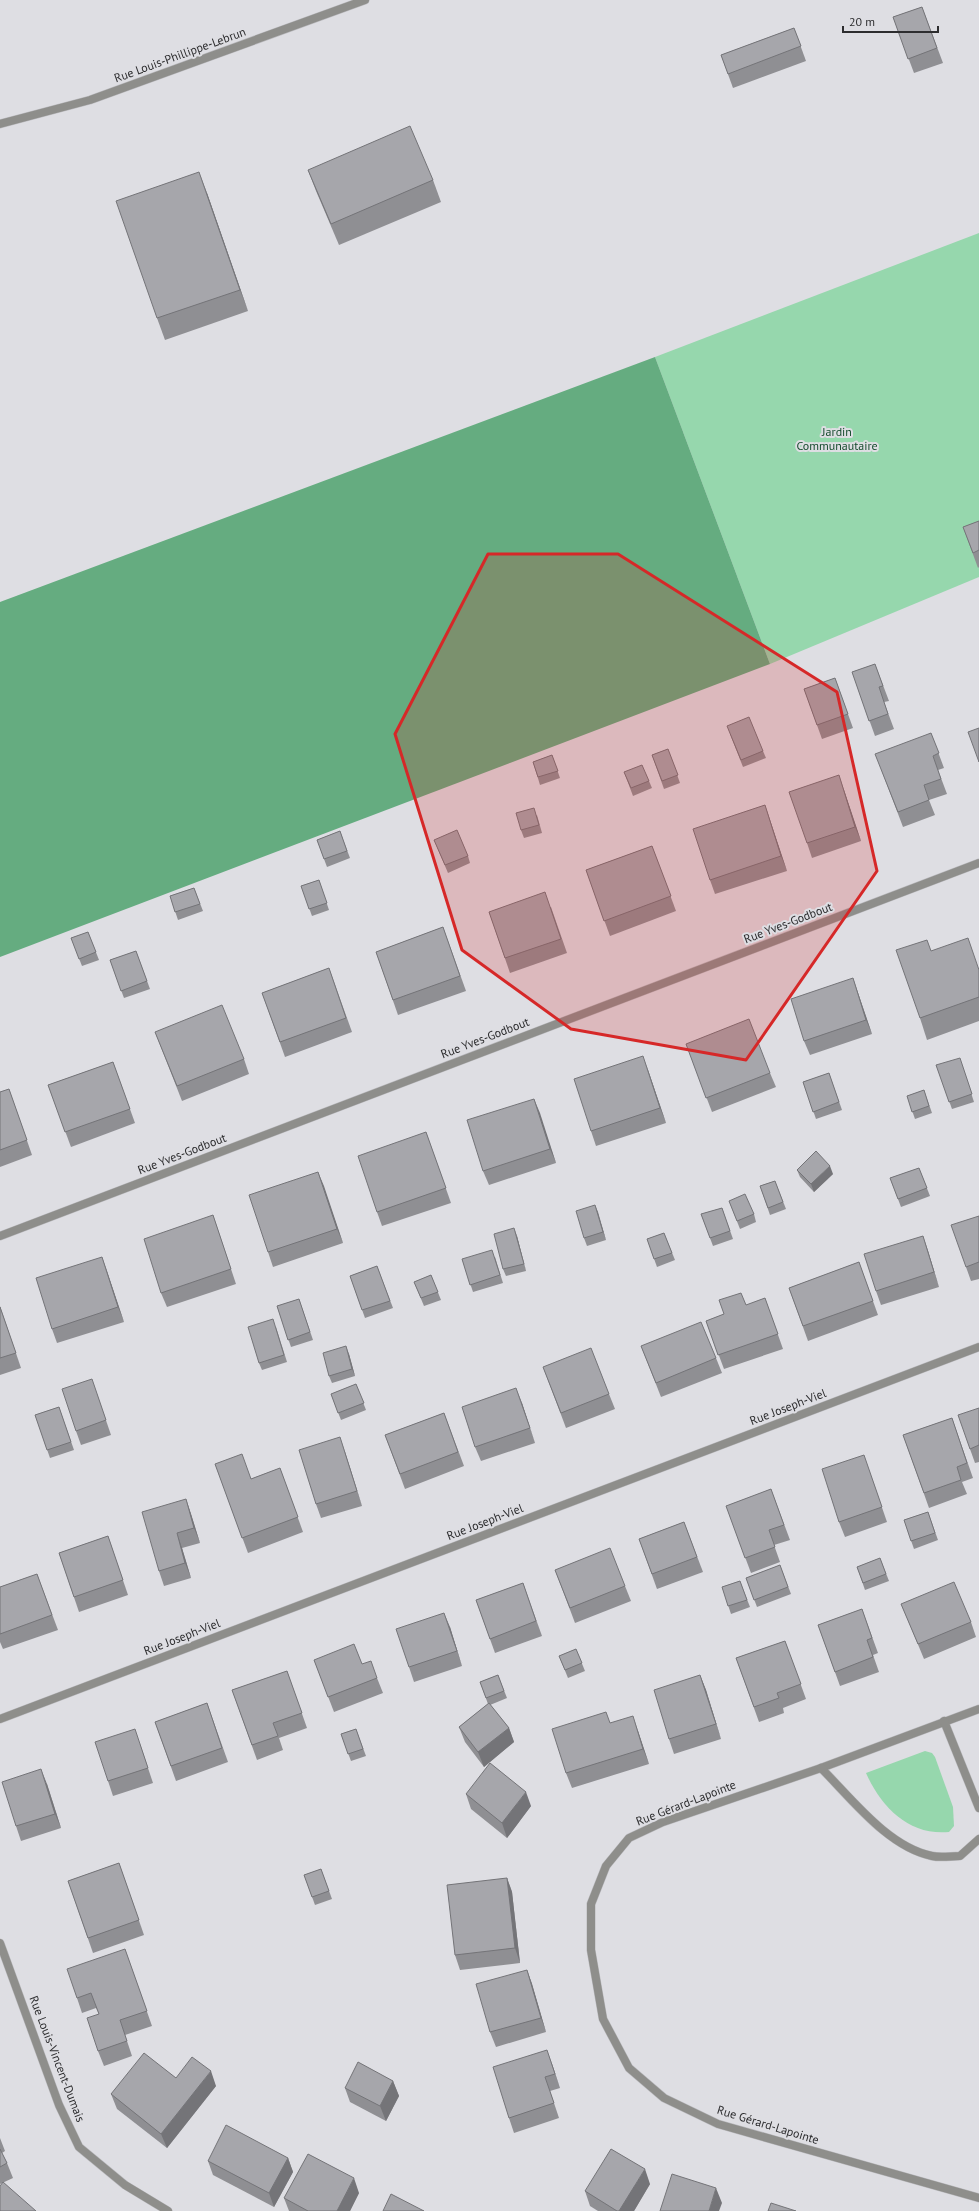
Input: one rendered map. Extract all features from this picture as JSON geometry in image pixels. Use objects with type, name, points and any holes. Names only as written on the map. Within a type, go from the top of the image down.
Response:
[{"type":"street","name":"Rue Louis-Phillippe-Lebrun","points":[[0,124],[90,100],[365,0]]},
{"type":"street","name":"Rue Yves-Godbout","points":[[0,1236],[979,863]]},
{"type":"street","name":"Rue Joseph-Viel","points":[[0,1719],[979,1347]]},
{"type":"street","name":"Rue Gérard-Lapointe","points":[[979,1709],[821,1768],[663,1822],[629,1838],[606,1866],[591,1904],[591,1950],[603,2019],[629,2068],[664,2098],[726,2126],[979,2198]]},
{"type":"street","points":[[944,1721],[979,1808]]},
{"type":"street","points":[[821,1768],[881,1830],[907,1846],[933,1856],[960,1856],[979,1839]]},
{"type":"street","name":"Rue Louis-Vincent-Dumais","points":[[0,1943],[59,2105],[79,2147],[125,2185],[168,2211]]},
{"type":"highlighted area","points":[[488,554],[618,554],[837,692],[877,871],[746,1060],[571,1029],[462,950],[395,734]]},
{"type":"green space","name":"Jardin Communautaire","points":[[979,233],[979,577],[770,664],[655,357]]},
{"type":"green space","points":[[655,357],[770,664],[0,957],[0,602]]},
{"type":"green space","points":[[925,1751],[932,1753],[935,1757],[953,1807],[954,1826],[949,1832],[935,1832],[921,1829],[898,1817],[888,1808],[880,1797],[866,1773]]},
{"type":"building","points":[[922,7],[937,48],[908,59],[893,17]]},
{"type":"building","points":[[794,28],[801,46],[728,74],[721,55]]},
{"type":"building","points":[[410,126],[433,180],[331,224],[308,170]]},
{"type":"building","points":[[199,172],[240,290],[157,318],[116,201]]},
{"type":"building","points":[[979,521],[979,550],[973,553],[963,527]]},
{"type":"building","points":[[875,664],[883,686],[879,687],[888,714],[869,721],[852,672]]},
{"type":"building","points":[[835,678],[848,714],[817,725],[804,689]]},
{"type":"building","points":[[749,717],[763,751],[741,760],[727,726]]},
{"type":"building","points":[[979,728],[979,762],[968,732]]},
{"type":"building","points":[[931,733],[939,753],[933,756],[941,779],[924,785],[929,800],[898,812],[875,754]]},
{"type":"building","points":[[668,749],[678,775],[662,781],[652,755]]},
{"type":"building","points":[[552,755],[558,771],[538,777],[533,762]]},
{"type":"building","points":[[642,765],[649,781],[631,788],[624,772]]},
{"type":"building","points":[[839,775],[855,827],[807,843],[789,792]]},
{"type":"building","points":[[765,805],[781,856],[710,880],[693,829]]},
{"type":"building","points":[[534,808],[539,825],[521,830],[516,813]]},
{"type":"building","points":[[457,830],[468,856],[445,865],[434,840]]},
{"type":"building","points":[[340,831],[347,851],[324,859],[317,840]]},
{"type":"building","points":[[652,846],[671,896],[604,921],[586,870]]},
{"type":"building","points":[[319,880],[327,903],[309,909],[301,886]]},
{"type":"building","points":[[194,888],[200,904],[175,912],[170,896]]},
{"type":"building","points":[[545,892],[561,939],[505,958],[489,912]]},
{"type":"building","points":[[443,927],[460,976],[393,1000],[376,952]]},
{"type":"building","points":[[88,932],[96,952],[79,959],[71,938]]},
{"type":"building","points":[[968,938],[979,970],[979,997],[920,1018],[896,950],[927,940],[931,951]]},
{"type":"building","points":[[136,951],[147,981],[121,991],[110,960]]},
{"type":"building","points":[[329,968],[346,1018],[280,1042],[262,993]]},
{"type":"building","points":[[853,978],[866,1020],[804,1041],[791,999]]},
{"type":"building","points":[[222,1005],[244,1059],[177,1086],[155,1032]]},
{"type":"building","points":[[749,1019],[770,1073],[706,1098],[686,1044]]},
{"type":"building","points":[[643,1056],[660,1108],[591,1131],[574,1079]]},
{"type":"building","points":[[960,1058],[972,1094],[949,1102],[936,1065]]},
{"type":"building","points":[[113,1062],[130,1109],[65,1132],[48,1085]]},
{"type":"building","points":[[829,1073],[839,1102],[813,1112],[803,1082]]},
{"type":"building","points":[[9,1089],[27,1140],[0,1150],[0,1092]]},
{"type":"building","points":[[924,1090],[929,1106],[912,1112],[907,1096]]},
{"type":"building","points":[[534,1099],[550,1149],[483,1171],[467,1120]]},
{"type":"building","points":[[426,1132],[446,1188],[377,1212],[358,1156]]},
{"type":"building","points":[[816,1151],[830,1166],[811,1184],[797,1170]]},
{"type":"building","points":[[919,1168],[927,1188],[898,1199],[890,1178]]},
{"type":"building","points":[[318,1172],[337,1229],[268,1252],[249,1195]]},
{"type":"building","points":[[775,1181],[783,1202],[768,1208],[760,1186]]},
{"type":"building","points":[[745,1194],[754,1214],[737,1221],[729,1201]]},
{"type":"building","points":[[595,1205],[603,1232],[584,1238],[576,1211]]},
{"type":"building","points":[[722,1208],[730,1231],[710,1238],[701,1214]]},
{"type":"building","points":[[213,1215],[231,1269],[161,1293],[144,1239]]},
{"type":"building","points":[[979,1216],[979,1262],[966,1267],[951,1225]]},
{"type":"building","points":[[514,1228],[524,1264],[503,1269],[494,1234]]},
{"type":"building","points":[[664,1233],[672,1253],[654,1259],[647,1239]]},
{"type":"building","points":[[923,1236],[934,1272],[876,1291],[864,1254]]},
{"type":"building","points":[[492,1250],[500,1275],[470,1285],[462,1259]]},
{"type":"building","points":[[102,1257],[118,1307],[52,1329],[36,1278]]},
{"type":"building","points":[[859,1262],[873,1301],[803,1326],[789,1288]]},
{"type":"building","points":[[377,1266],[390,1301],[362,1310],[350,1276]]},
{"type":"building","points":[[431,1275],[438,1292],[421,1298],[414,1282]]},
{"type":"building","points":[[741,1293],[746,1305],[765,1298],[778,1334],[718,1355],[706,1321],[724,1314],[719,1300]]},
{"type":"building","points":[[299,1299],[310,1332],[288,1340],[277,1306]]},
{"type":"building","points":[[0,1307],[16,1353],[0,1358]]},
{"type":"building","points":[[273,1319],[284,1355],[259,1363],[248,1327]]},
{"type":"building","points":[[701,1322],[716,1358],[656,1383],[641,1346]]},
{"type":"building","points":[[346,1346],[352,1369],[329,1376],[323,1353]]},
{"type":"building","points":[[591,1348],[609,1394],[561,1413],[543,1367]]},
{"type":"building","points":[[92,1379],[106,1420],[76,1431],[62,1389]]},
{"type":"building","points":[[356,1384],[364,1403],[338,1413],[331,1394]]},
{"type":"building","points":[[516,1388],[530,1428],[475,1447],[462,1407]]},
{"type":"building","points":[[59,1407],[71,1442],[47,1450],[35,1415]]},
{"type":"building","points":[[979,1408],[979,1445],[970,1449],[958,1415]]},
{"type":"building","points":[[444,1413],[458,1452],[400,1474],[385,1435]]},
{"type":"building","points":[[952,1418],[967,1463],[957,1467],[961,1480],[924,1493],[903,1435]]},
{"type":"building","points":[[340,1437],[357,1491],[316,1504],[299,1450]]},
{"type":"building","points":[[242,1454],[251,1479],[280,1468],[298,1517],[242,1538],[215,1464]]},
{"type":"building","points":[[864,1455],[882,1507],[839,1522],[822,1469]]},
{"type":"building","points":[[771,1489],[784,1525],[769,1530],[775,1547],[745,1558],[726,1506]]},
{"type":"building","points":[[186,1499],[194,1528],[177,1533],[185,1563],[159,1571],[142,1512]]},
{"type":"building","points":[[928,1512],[935,1533],[911,1541],[904,1520]]},
{"type":"building","points":[[684,1522],[697,1557],[652,1574],[639,1539]]},
{"type":"building","points":[[108,1536],[123,1580],[74,1597],[59,1553]]},
{"type":"building","points":[[610,1548],[625,1586],[570,1608],[555,1570]]},
{"type":"building","points":[[880,1558],[886,1574],[863,1583],[857,1567]]},
{"type":"building","points":[[780,1565],[788,1587],[754,1600],[746,1578]]},
{"type":"building","points":[[37,1574],[52,1615],[0,1634],[0,1587]]},
{"type":"building","points":[[740,1581],[747,1600],[728,1606],[722,1587]]},
{"type":"building","points":[[954,1582],[971,1622],[918,1644],[901,1604]]},
{"type":"building","points":[[523,1583],[536,1621],[490,1639],[476,1600]]},
{"type":"building","points":[[862,1609],[872,1638],[867,1640],[873,1657],[835,1672],[818,1625]]},
{"type":"building","points":[[444,1613],[457,1651],[409,1667],[396,1629]]},
{"type":"building","points":[[785,1641],[801,1684],[777,1693],[779,1698],[754,1707],[736,1658]]},
{"type":"building","points":[[354,1644],[362,1664],[371,1661],[377,1678],[328,1697],[314,1660]]},
{"type":"building","points":[[576,1649],[582,1663],[565,1670],[559,1656]]},
{"type":"building","points":[[287,1671],[302,1713],[273,1723],[278,1736],[252,1745],[232,1690]]},
{"type":"building","points":[[498,1675],[504,1691],[486,1698],[480,1682]]},
{"type":"building","points":[[700,1675],[716,1724],[669,1739],[654,1690]]},
{"type":"building","points":[[207,1703],[222,1748],[171,1766],[155,1722]]},
{"type":"building","points":[[489,1703],[509,1728],[478,1752],[459,1727]]},
{"type":"building","points":[[606,1712],[610,1723],[633,1716],[643,1749],[566,1773],[552,1729]]},
{"type":"building","points":[[135,1729],[148,1768],[108,1781],[95,1742]]},
{"type":"building","points":[[356,1729],[363,1749],[348,1754],[341,1734]]},
{"type":"building","points":[[490,1763],[526,1792],[502,1823],[466,1794]]},
{"type":"building","points":[[41,1769],[55,1814],[16,1826],[2,1782]]},
{"type":"building","points":[[119,1863],[139,1920],[88,1938],[68,1881]]},
{"type":"building","points":[[321,1869],[329,1891],[312,1897],[304,1875]]},
{"type":"building","points":[[507,1878],[515,1948],[455,1955],[447,1885]]},
{"type":"building","points":[[125,1949],[147,2011],[120,2020],[127,2041],[98,2051],[87,2018],[99,2014],[91,1993],[77,1998],[67,1969]]},
{"type":"building","points":[[527,1970],[541,2018],[490,2032],[476,1984]]},
{"type":"building","points":[[547,2050],[555,2074],[545,2077],[554,2103],[509,2118],[493,2067]]},
{"type":"building","points":[[144,2053],[176,2078],[192,2057],[211,2071],[161,2134],[111,2094]]},
{"type":"building","points":[[358,2062],[393,2081],[380,2106],[345,2088]]},
{"type":"building","points":[[226,2125],[288,2158],[269,2193],[208,2161]]},
{"type":"building","points":[[0,2149],[7,2163],[0,2167]]},
{"type":"building","points":[[611,2149],[645,2169],[619,2211],[585,2191]]},
{"type":"building","points":[[308,2154],[354,2178],[337,2211],[308,2211],[284,2198]]},
{"type":"building","points":[[672,2174],[716,2188],[709,2211],[660,2211]]},
{"type":"building","points":[[3,2182],[36,2211],[0,2211],[0,2186]]},
{"type":"building","points":[[391,2194],[424,2211],[383,2211]]},
{"type":"building","points":[[771,2203],[796,2211],[768,2211]]}]
